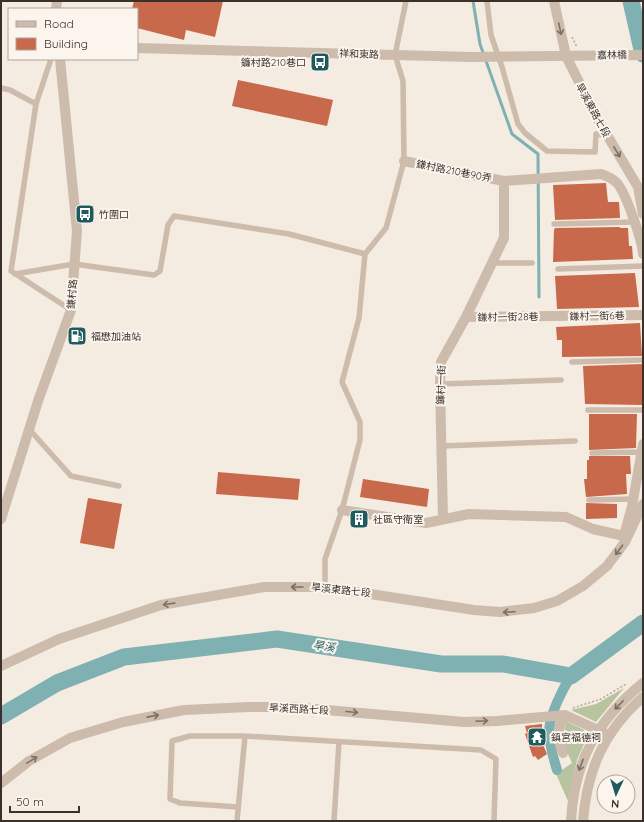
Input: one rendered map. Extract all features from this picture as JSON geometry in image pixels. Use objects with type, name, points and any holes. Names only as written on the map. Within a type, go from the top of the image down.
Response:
[{"type":"street","name":"旱溪東路七段","points":[[554,1],[566,56],[574,76],[638,187],[643,214]]},
{"type":"street","name":"祥和東路","points":[[138,48],[499,57],[580,56]]},
{"type":"street","name":"嘉林橋","points":[[580,56],[643,55]]},
{"type":"street","name":"鎌村路","points":[[1,519],[29,428],[71,310],[77,231],[60,60]]},
{"type":"street","name":"鎌村路210巷90弄","points":[[404,161],[504,180]]},
{"type":"street","points":[[504,180],[601,174],[611,177],[618,184],[634,222],[642,244],[643,254]]},
{"type":"street","name":"鐮村一街","points":[[443,518],[440,384],[441,362],[466,318],[504,238],[504,180]]},
{"type":"street","name":"鎌村一街6巷","points":[[550,316],[643,315]]},
{"type":"street","name":"鎌村一街28巷","points":[[466,318],[550,316]]},
{"type":"street","points":[[342,510],[426,523],[443,518],[469,514],[566,517],[593,529],[624,536],[643,448]]},
{"type":"street","name":"旱溪東路七段","points":[[1,666],[59,639],[161,605],[264,587],[325,587],[474,610],[500,612],[534,608],[557,602],[583,586],[607,566],[625,542],[643,504]]},
{"type":"street","points":[[571,821],[576,780],[584,756],[598,729],[618,705],[643,683]]},
{"type":"street","points":[[583,821],[591,773],[595,761],[609,735],[630,708],[643,696]]},
{"type":"street","name":"旱溪西路七段","points":[[1,783],[29,761],[70,738],[123,722],[184,710],[292,707],[464,722],[497,721],[557,715],[598,729],[609,735]]},
{"type":"street","points":[[557,715],[561,720],[558,733],[559,745],[563,754]]},
{"type":"lane","points":[[325,587],[325,559],[342,510],[360,440],[360,422],[342,382],[359,318],[365,254],[386,228],[404,161],[403,81],[395,55],[406,1]]},
{"type":"lane","points":[[487,1],[491,35],[499,57],[518,124],[525,133],[547,151],[595,152],[596,134],[607,134]]},
{"type":"lane","points":[[51,60],[36,104],[11,271],[71,310]]},
{"type":"lane","points":[[1,88],[10,90],[36,104]]},
{"type":"lane","points":[[15,274],[74,264],[154,275],[160,271],[168,225],[174,216],[289,234],[365,254]]},
{"type":"lane","points":[[554,224],[634,222]]},
{"type":"lane","points":[[492,263],[532,263]]},
{"type":"lane","points":[[558,269],[643,266]]},
{"type":"lane","points":[[572,362],[643,360]]},
{"type":"lane","points":[[440,384],[561,380]]},
{"type":"lane","points":[[588,410],[643,410]]},
{"type":"lane","points":[[29,428],[71,476],[120,486]]},
{"type":"lane","points":[[441,446],[575,441]]},
{"type":"lane","points":[[592,453],[643,448]]},
{"type":"lane","points":[[589,500],[633,499]]},
{"type":"lane","points":[[238,807],[180,803],[170,799],[172,741],[190,736],[245,736],[481,750],[496,759],[494,821]]},
{"type":"lane","points":[[237,821],[245,736]]},
{"type":"lane","points":[[334,821],[339,742]]},
{"type":"path","points":[[557,715],[567,709],[601,699],[627,684]]},
{"type":"green space","points":[[624,688],[596,722],[571,710],[596,704]]},
{"type":"green space","points":[[566,721],[584,730],[587,737],[577,760],[568,801],[556,774],[572,763],[563,743]]},
{"type":"building","points":[[134,1],[223,1],[215,37],[186,30],[184,40],[138,28],[138,8],[132,8]]},
{"type":"building","points":[[238,80],[333,100],[327,126],[232,106]]},
{"type":"building","points":[[606,183],[608,202],[619,202],[620,218],[555,220],[553,185]]},
{"type":"building","points":[[555,228],[628,228],[629,246],[632,246],[633,259],[553,262]]},
{"type":"building","points":[[635,273],[639,307],[557,309],[555,276]]},
{"type":"building","points":[[640,323],[642,356],[562,357],[562,340],[557,340],[556,327]]},
{"type":"building","points":[[643,364],[643,405],[585,404],[583,366]]},
{"type":"building","points":[[589,414],[637,414],[636,448],[589,450]]},
{"type":"building","points":[[589,456],[630,456],[631,474],[626,474],[627,494],[586,497],[584,479],[587,479],[587,460],[589,460]]},
{"type":"building","points":[[218,472],[300,479],[298,500],[216,494]]},
{"type":"building","points":[[363,479],[429,489],[427,507],[360,497]]},
{"type":"building","points":[[88,498],[122,504],[114,549],[80,543]]},
{"type":"building","points":[[586,503],[617,504],[617,518],[586,519]]},
{"type":"building","points":[[542,724],[542,738],[540,738],[547,754],[538,760],[535,756],[533,757],[525,734],[527,733],[525,726]]},
{"type":"waterway","points":[[473,1],[480,44],[512,134],[538,154],[539,297]]},
{"type":"waterway","name":"旱溪","points":[[631,1],[643,54]]},
{"type":"waterway","name":"旱溪","points":[[1,716],[57,683],[124,657],[277,639],[441,664],[503,664],[571,676],[643,623]]},
{"type":"waterway","points":[[557,770],[550,741],[550,724],[557,702],[571,676]]},
{"type":"place","name":"鐮村路210巷口","points":[[320,62]]},
{"type":"place","name":"竹圍口","points":[[85,214]]},
{"type":"place","name":"福懋加油站","points":[[77,336]]},
{"type":"place","name":"社區守衛室","points":[[359,519]]},
{"type":"place","name":"鎮宮福德祠","points":[[537,737]]}]
